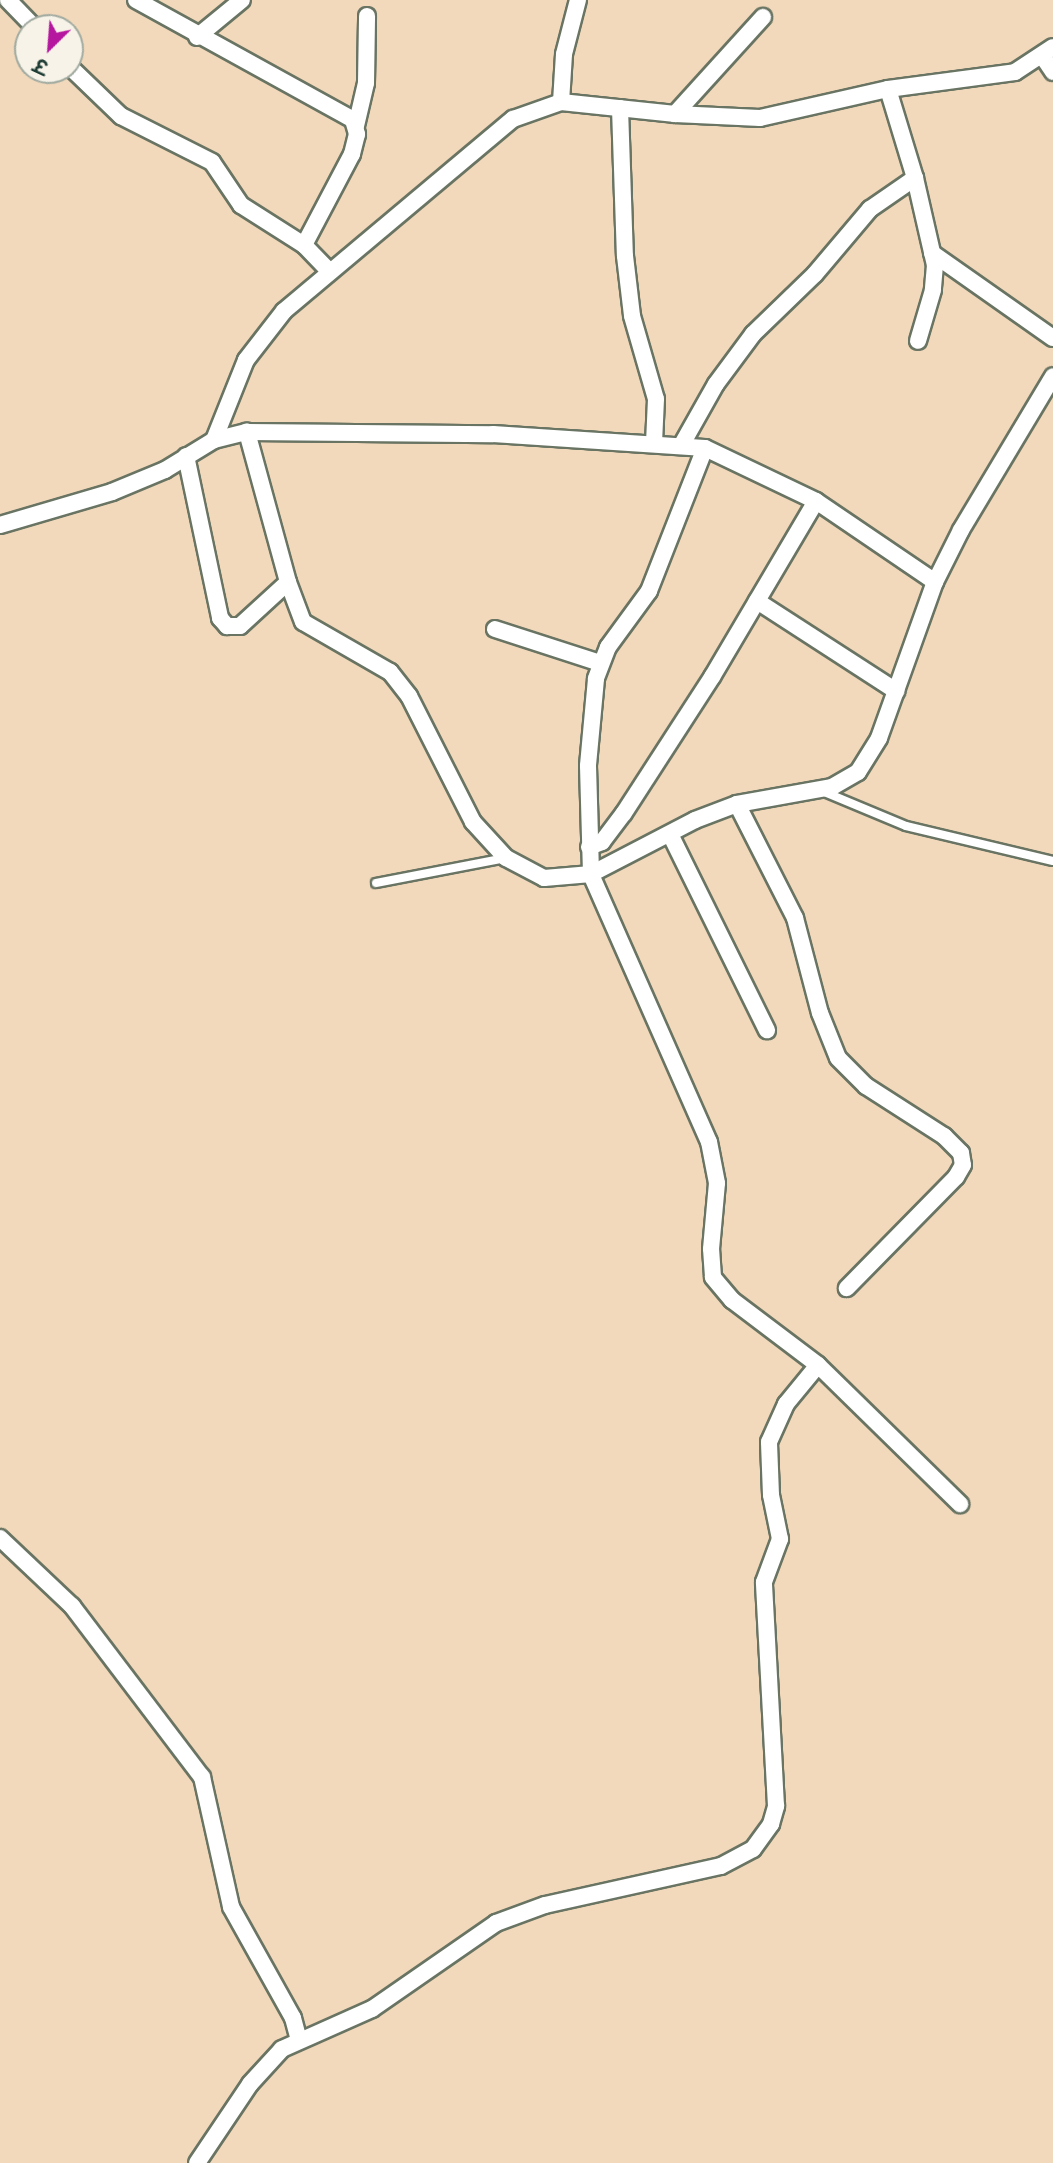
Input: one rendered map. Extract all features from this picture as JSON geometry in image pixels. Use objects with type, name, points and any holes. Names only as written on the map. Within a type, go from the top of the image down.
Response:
[{"type":"street","points":[[8,0],[21,14]]},
{"type":"street","points":[[136,0],[197,37],[341,112],[356,127]]},
{"type":"street","points":[[197,37],[242,0]]},
{"type":"street","points":[[561,102],[564,54],[578,0]]},
{"type":"street","points":[[304,245],[352,154],[366,83],[368,16]]},
{"type":"street","points":[[676,114],[763,17]]},
{"type":"street","points":[[214,440],[246,360],[284,311],[513,119],[561,102],[676,114],[760,118],[888,89],[993,77],[1028,67],[1048,52],[1053,72]]},
{"type":"street","points":[[84,80],[121,116],[212,162],[241,205],[304,245],[330,272]]},
{"type":"street","points":[[888,89],[915,178],[932,253],[933,290],[918,341]]},
{"type":"street","points":[[620,108],[630,301],[656,399],[654,443]]},
{"type":"street","points":[[681,446],[716,384],[753,334],[815,274],[870,209],[915,178]]},
{"type":"street","points":[[932,253],[1053,338]]},
{"type":"street","points":[[247,432],[288,582],[303,622],[390,672],[409,696],[474,822],[506,858],[544,878],[591,874],[737,804],[820,790],[846,782],[858,772],[879,738],[935,582],[961,530],[1053,376]]},
{"type":"street","points":[[0,525],[113,492],[214,440],[247,432],[493,435],[654,443],[705,448],[816,501],[935,582]]},
{"type":"street","points":[[705,448],[649,591],[600,663],[591,706],[591,874],[709,1142],[717,1183],[711,1249],[713,1277],[732,1300],[818,1365],[960,1504]]},
{"type":"street","points":[[186,456],[223,623],[233,627],[248,622],[288,582]]},
{"type":"street","points":[[589,847],[612,831],[757,601],[816,501]]},
{"type":"street","points":[[757,601],[897,691]]},
{"type":"street","points":[[495,629],[600,663]]},
{"type":"street","points":[[737,804],[795,918],[828,1041],[838,1058],[866,1086],[944,1136],[961,1153],[963,1165],[956,1177],[847,1289]]},
{"type":"street","points":[[670,834],[767,1030]]},
{"type":"street","points":[[197,2163],[266,2063],[299,2040],[372,2009],[472,1937],[517,1913],[721,1866],[762,1841],[776,1806],[763,1601],[764,1582],[780,1539],[771,1495],[769,1442],[786,1404],[818,1365]]},
{"type":"street","points":[[0,1538],[72,1606],[202,1777],[231,1907],[293,2018],[299,2040]]},
{"type":"lane","points":[[820,790],[906,826],[1053,861]]},
{"type":"lane","points":[[376,883],[506,858]]}]
